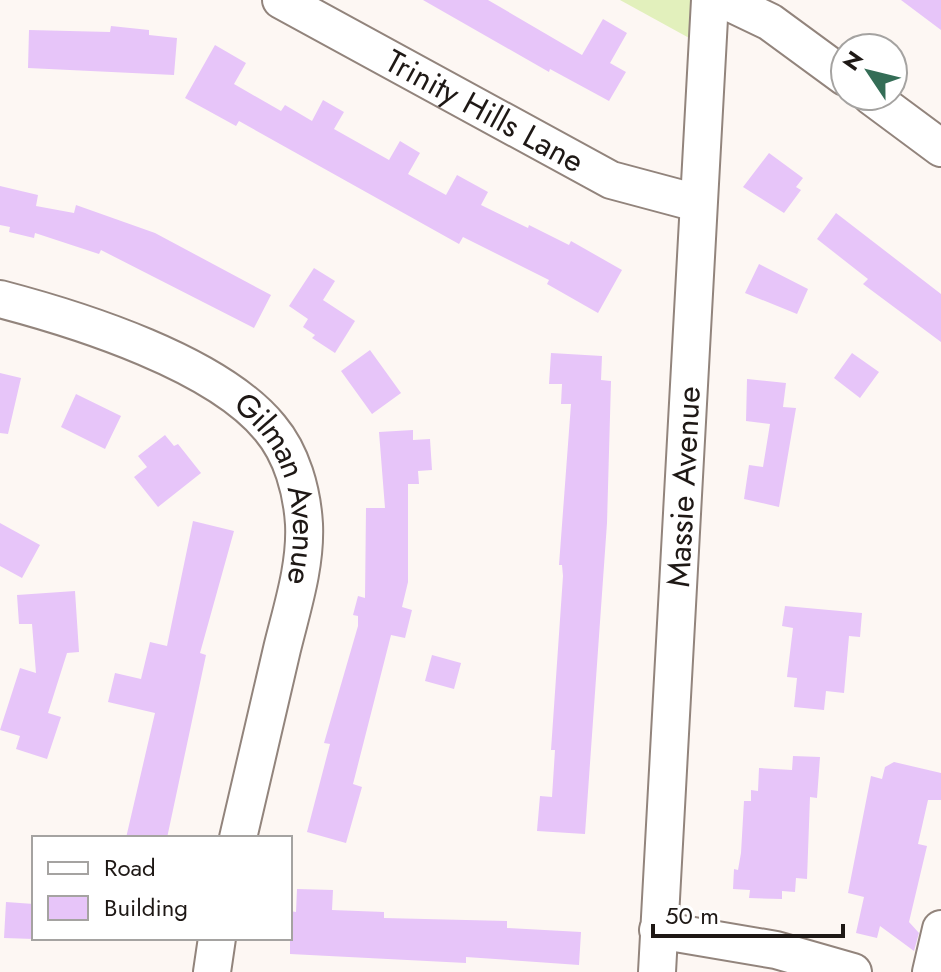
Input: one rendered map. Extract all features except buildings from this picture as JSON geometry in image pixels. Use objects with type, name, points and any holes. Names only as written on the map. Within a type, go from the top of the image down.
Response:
[{"type":"street","name":"Trinity Hills Lane","points":[[281,0],[611,180],[697,203]]},
{"type":"street","name":"Massie Avenue","points":[[657,972],[710,0]]},
{"type":"street","points":[[724,0],[770,22],[829,65]]},
{"type":"street","points":[[893,112],[941,148]]},
{"type":"street","name":"Gilman Avenue","points":[[0,299],[67,316],[135,342],[190,370],[259,415],[272,429],[293,467],[304,526],[300,574],[238,836]]},
{"type":"street","points":[[931,972],[941,929]]},
{"type":"street","points":[[658,930],[776,950],[853,972]]},
{"type":"street","points":[[212,972],[217,940]]},
{"type":"green space","points":[[620,0],[691,0],[691,39]]}]
